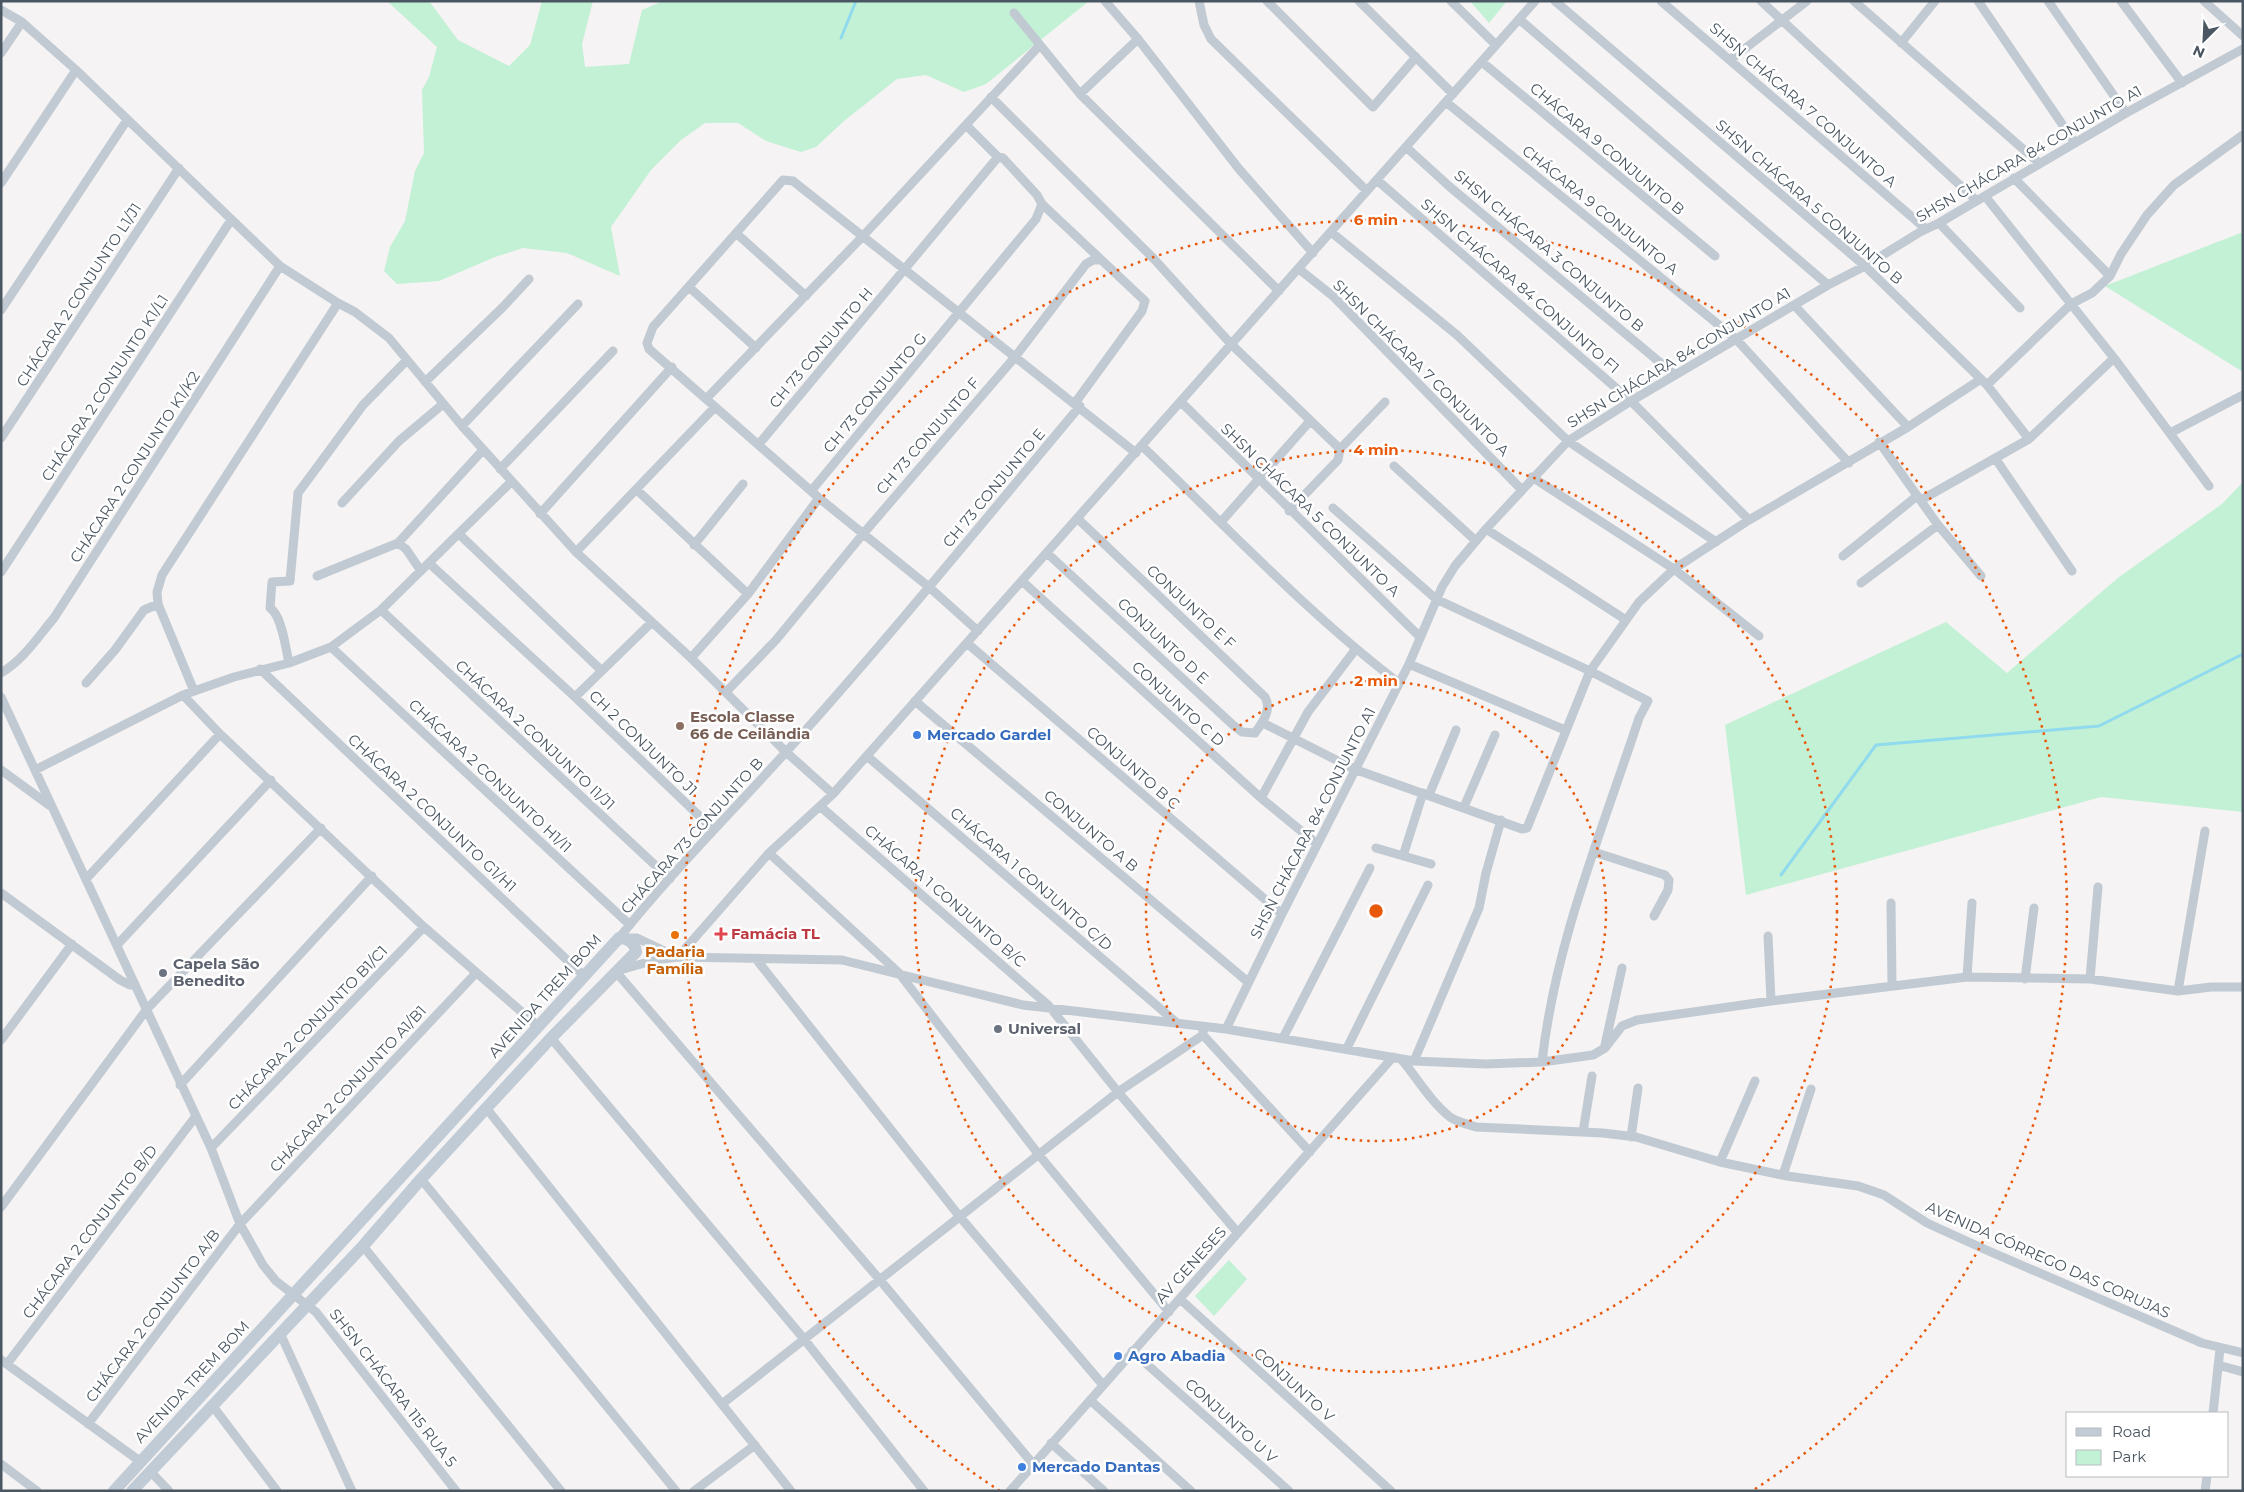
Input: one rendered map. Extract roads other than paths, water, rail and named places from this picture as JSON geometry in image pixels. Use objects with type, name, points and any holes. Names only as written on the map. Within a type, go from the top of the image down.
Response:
[{"type":"street","points":[[1105,1],[1138,39],[1240,169],[1313,253]]},
{"type":"street","points":[[1199,1],[1204,25],[1211,39],[1367,191]]},
{"type":"street","points":[[1267,1],[1374,107],[1416,57]]},
{"type":"street","points":[[1360,1],[1453,94]]},
{"type":"street","points":[[1451,1],[1496,45]]},
{"type":"street","points":[[678,957],[769,853],[833,794],[1535,1]]},
{"type":"street","name":"SHSN CHÁCARA 5 CONJUNTO B","points":[[1555,1],[1865,266],[1984,382],[2029,439]]},
{"type":"street","name":"SHSN CHÁCARA 7 CONJUNTO A","points":[[1661,1],[1926,229]]},
{"type":"street","points":[[1761,1],[1981,198],[2114,358],[2210,486]]},
{"type":"street","points":[[1730,60],[1806,1]]},
{"type":"street","points":[[1854,1],[2039,163]]},
{"type":"street","points":[[1901,43],[1934,1]]},
{"type":"street","points":[[1978,1],[2076,143]]},
{"type":"street","points":[[2048,1],[2126,113]]},
{"type":"street","points":[[2121,1],[2182,83]]},
{"type":"street","points":[[2204,1],[2243,36]]},
{"type":"street","points":[[1,10],[22,22],[76,70],[280,266],[355,312],[389,338],[500,470],[576,552],[691,658],[786,752],[833,794]]},
{"type":"street","points":[[1014,13],[1038,46],[1080,94],[1279,291]]},
{"type":"street","points":[[1519,19],[1828,285]]},
{"type":"street","points":[[1,53],[22,22]]},
{"type":"street","points":[[1080,94],[1138,39]]},
{"type":"street","points":[[706,399],[863,236],[1038,46]]},
{"type":"street","name":"SHSN CHÁCARA 84 CONJUNTO A1","points":[[1226,1029],[1354,770],[1409,664],[1436,599],[1455,566],[1521,489],[1568,441],[1631,400],[1828,285],[1865,266],[2126,113],[2243,49]]},
{"type":"street","name":"CHÁCARA 9 CONJUNTO B","points":[[1482,62],[1715,256]]},
{"type":"street","points":[[1,183],[76,70]]},
{"type":"street","points":[[991,97],[1154,259],[1232,344],[1340,449]]},
{"type":"street","name":"CHÁCARA 9 CONJUNTO A","points":[[1446,102],[1736,339],[1849,463]]},
{"type":"street","points":[[1,310],[127,120]]},
{"type":"street","points":[[966,125],[998,157],[1003,158],[1042,204],[1099,260]]},
{"type":"street","points":[[1263,723],[1354,770],[1464,807],[1522,829],[1527,828],[1590,671],[1639,602],[1674,569],[1749,520],[1984,382],[2071,304],[2092,293],[2110,276],[2121,254],[2147,215],[2174,185],[2243,134]]},
{"type":"street","name":"SHSN CHÁCARA 3 CONJUNTO B","points":[[1406,147],[1458,193],[1676,375]]},
{"type":"street","name":"CH 73 CONJUNTO H","points":[[759,444],[998,157]]},
{"type":"street","name":"CHÁCARA 2 CONJUNTO L1/J1","points":[[1,438],[179,168]]},
{"type":"street","points":[[2014,178],[2110,276]]},
{"type":"street","points":[[978,631],[929,587],[819,498],[672,367],[649,349],[647,343],[654,327],[783,180],[794,181],[1015,357],[1139,449],[1221,522],[1310,610],[1355,650],[1399,683]]},
{"type":"street","name":"SHSN CHÁCARA 84 CONJUNTO F1","points":[[1377,180],[1631,400],[1749,520]]},
{"type":"street","name":"CH 73 CONJUNTO G","points":[[812,490],[1036,219],[1042,204]]},
{"type":"street","name":"CHÁCARA 2 CONJUNTO K1/L1","points":[[1,572],[231,220]]},
{"type":"street","points":[[1939,223],[2020,308]]},
{"type":"street","points":[[1331,232],[1457,335],[1568,441],[1716,542]]},
{"type":"street","points":[[736,233],[806,296]]},
{"type":"street","name":"CH 73 CONJUNTO F","points":[[726,692],[776,640],[863,534],[1015,357],[1086,264],[1092,260],[1099,260]]},
{"type":"street","name":"CH 73 CONJUNTO E","points":[[786,752],[929,587],[1077,404],[1142,311],[1145,304],[1140,295],[1099,260]]},
{"type":"street","name":"CHÁCARA 2 CONJUNTO K1/K2","points":[[1,673],[13,666],[32,647],[54,618],[280,266]]},
{"type":"street","name":"SHSN CHÁCARA 7 CONJUNTO A","points":[[1299,269],[1334,296],[1521,489]]},
{"type":"street","points":[[425,382],[504,307],[529,279]]},
{"type":"street","points":[[689,287],[756,348]]},
{"type":"street","points":[[194,691],[158,604],[157,592],[162,575],[338,303]]},
{"type":"street","points":[[462,426],[578,304]]},
{"type":"street","points":[[1794,305],[1908,427]]},
{"type":"street","points":[[500,470],[612,351]]},
{"type":"street","points":[[1843,556],[1919,498],[2029,439],[2114,358]]},
{"type":"street","points":[[289,663],[282,630],[274,610],[270,608],[272,582],[290,581],[298,493],[363,405],[407,360]]},
{"type":"street","points":[[540,514],[672,367]]},
{"type":"street","points":[[2170,434],[2243,395]]},
{"type":"street","name":"SHSN CHÁCARA 5 CONJUNTO A","points":[[1180,402],[1420,637]]},
{"type":"street","points":[[1289,510],[1338,460],[1340,449],[1385,402]]},
{"type":"street","points":[[342,503],[406,435],[443,404]]},
{"type":"street","points":[[576,552],[715,407]]},
{"type":"street","points":[[1221,522],[1310,421]]},
{"type":"street","points":[[1879,442],[1938,525],[1981,576]]},
{"type":"street","points":[[317,576],[398,543],[483,450]]},
{"type":"street","points":[[1995,458],[2072,571]]},
{"type":"street","points":[[1394,466],[1476,541]]},
{"type":"street","points":[[1532,477],[1674,569],[1760,636]]},
{"type":"street","points":[[35,770],[183,695],[260,669],[289,663],[331,646],[381,610],[430,564],[511,482]]},
{"type":"street","points":[[694,545],[743,484]]},
{"type":"street","points":[[637,490],[748,594]]},
{"type":"street","points":[[691,658],[748,594],[819,498]]},
{"type":"street","points":[[1333,508],[1436,599],[1590,671],[1648,702],[1639,718],[1580,890],[1560,961],[1547,1020],[1542,1062]]},
{"type":"street","name":"CONJUNTO E F","points":[[1077,518],[1265,697],[1268,708],[1263,723]]},
{"type":"street","points":[[1861,583],[1938,525]]},
{"type":"street","points":[[1486,528],[1626,620]]},
{"type":"street","points":[[459,534],[602,671]]},
{"type":"street","points":[[398,543],[406,549],[421,571]]},
{"type":"street","name":"CONJUNTO D E","points":[[1047,553],[1242,732],[1255,733],[1263,723]]},
{"type":"street","name":"CH 2 CONJUNTO J1","points":[[430,564],[575,697],[714,830]]},
{"type":"street","name":"CONJUNTO C D","points":[[1022,581],[1261,798],[1317,844]]},
{"type":"street","points":[[86,683],[116,650],[144,610],[158,604]]},
{"type":"street","name":"CHÁCARA 2 CONJUNTO I1/J1","points":[[381,610],[670,879]]},
{"type":"street","points":[[575,697],[652,622]]},
{"type":"street","name":"CONJUNTO B C","points":[[967,643],[1282,914]]},
{"type":"street","name":"CHÁCARA 2 CONJUNTO H1/I1","points":[[331,646],[630,926]]},
{"type":"street","points":[[1261,798],[1320,695],[1355,650]]},
{"type":"street","points":[[1409,664],[1566,730]]},
{"type":"street","name":"CHÁCARA 2 CONJUNTO G1/H1","points":[[260,669],[585,977]]},
{"type":"street","points":[[183,695],[220,734],[424,927],[539,1027]]},
{"type":"street","points":[[1,697],[50,806],[86,878],[180,1085],[211,1148],[240,1224],[263,1265],[276,1282],[307,1305]]},
{"type":"street","name":"CONJUNTO A B","points":[[916,701],[1248,982]]},
{"type":"street","points":[[1403,856],[1426,794],[1456,730]]},
{"type":"street","points":[[86,878],[220,734]]},
{"type":"street","points":[[1464,807],[1495,735]]},
{"type":"street","name":"CHÁCARA 73 CONJUNTO B","points":[[623,938],[630,926],[670,879],[786,752]]},
{"type":"street","name":"CHÁCARA 1 CONJUNTO C/D","points":[[867,756],[1177,1023]]},
{"type":"street","points":[[1,770],[50,806]]},
{"type":"street","points":[[117,945],[270,780]]},
{"type":"street","name":"CHÁCARA 1 CONJUNTO B/C","points":[[821,807],[1049,1006],[1118,1092],[1238,1233]]},
{"type":"street","points":[[1414,1060],[1479,908],[1486,873],[1501,820]]},
{"type":"street","points":[[1,1207],[146,1008],[321,828]]},
{"type":"street","points":[[2178,991],[2205,831]]},
{"type":"street","points":[[1376,848],[1431,864]]},
{"type":"street","points":[[1594,852],[1665,875],[1669,880],[1668,890],[1654,916]]},
{"type":"street","points":[[769,853],[900,973],[1038,1155],[1168,1312]]},
{"type":"street","points":[[1283,1038],[1370,868]]},
{"type":"street","points":[[180,1085],[372,876]]},
{"type":"street","points":[[1347,1048],[1428,886]]},
{"type":"street","points":[[2090,979],[2098,887]]},
{"type":"street","points":[[1,893],[120,980],[130,985],[135,984]]},
{"type":"street","points":[[1891,903],[1892,985]]},
{"type":"street","points":[[1967,977],[1972,904]]},
{"type":"street","points":[[2025,978],[2034,908]]},
{"type":"street","name":"CHÁCARA 2 CONJUNTO B1/C1","points":[[211,1148],[424,927]]},
{"type":"street","points":[[1768,936],[1770,1001]]},
{"type":"street","points":[[623,938],[637,938],[659,951],[678,957]]},
{"type":"street","name":"AVENIDA TREM BOM","points":[[114,1491],[145,1466],[212,1405],[363,1246],[420,1179],[551,1038],[619,971],[636,952],[636,947],[623,938],[585,977],[294,1295],[145,1466],[132,1491]]},
{"type":"street","points":[[1,1040],[72,944]]},
{"type":"street","points":[[1033,1464],[619,971],[655,960],[678,957],[842,960],[1023,1005],[1049,1006],[1177,1023],[1203,1031],[1226,1029],[1397,1058],[1486,1064],[1542,1062],[1593,1055],[1605,1048],[1622,1026],[1637,1020],[1892,985],[1967,977],[2090,979],[2178,991],[2211,986],[2243,986]]},
{"type":"street","points":[[756,959],[960,1218],[1103,1385]]},
{"type":"street","points":[[1605,1048],[1622,968]]},
{"type":"street","name":"CHÁCARA 2 CONJUNTO A1/B1","points":[[240,1224],[476,973]]},
{"type":"street","points":[[722,1404],[1118,1092],[1203,1031]]},
{"type":"street","points":[[1203,1031],[1310,1152]]},
{"type":"street","points":[[551,1038],[804,1340],[924,1491]]},
{"type":"street","name":"AV GENESES","points":[[1010,1491],[1132,1351],[1397,1058]]},
{"type":"street","name":"AVENIDA CÓRREGO DAS CORUJAS","points":[[1397,1058],[1441,1108],[1450,1117],[1459,1122],[1476,1127],[1631,1136],[1720,1162],[1783,1175],[1858,1186],[1876,1191],[1912,1214],[1958,1238],[2202,1343],[2220,1349],[2243,1353]]},
{"type":"street","points":[[1583,1132],[1592,1076]]},
{"type":"street","points":[[1720,1162],[1755,1081]]},
{"type":"street","points":[[1631,1136],[1638,1088]]},
{"type":"street","points":[[1783,1175],[1811,1089]]},
{"type":"street","points":[[487,1109],[791,1491]]},
{"type":"street","name":"CHÁCARA 2 CONJUNTO B/D","points":[[4,1362],[196,1116]]},
{"type":"street","points":[[420,1179],[676,1491]]},
{"type":"street","name":"CHÁCARA 2 CONJUNTO A/B","points":[[88,1424],[240,1224]]},
{"type":"street","points":[[363,1246],[561,1491]]},
{"type":"street","name":"CONJUNTO V","points":[[1180,1299],[1391,1491]]},
{"type":"street","name":"SHSN CHÁCARA 115 RUA 5","points":[[307,1305],[316,1312],[456,1491]]},
{"type":"street","points":[[280,1333],[352,1491]]},
{"type":"street","points":[[2213,1412],[2220,1349]]},
{"type":"street","name":"CONJUNTO U V","points":[[1132,1351],[1289,1491]]},
{"type":"street","points":[[4,1362],[145,1466],[169,1491]]},
{"type":"street","points":[[2218,1365],[2243,1372]]},
{"type":"street","points":[[1090,1400],[1191,1491]]},
{"type":"street","points":[[212,1405],[277,1491]]},
{"type":"street","points":[[1051,1444],[1104,1491]]},
{"type":"street","points":[[694,1491],[754,1445]]},
{"type":"street","points":[[1,1464],[37,1491]]},
{"type":"street","points":[[2205,1491],[2207,1477]]},
{"type":"waterway","points":[[841,38],[856,1]]},
{"type":"waterway","points":[[1781,875],[1876,745],[2099,726],[2243,654]]},
{"type":"place","name":"Escola Classe 66 de Ceilândia","points":[[680,726]]},
{"type":"place","name":"Mercado Gardel","points":[[917,735]]},
{"type":"place","name":"Famácia TL","points":[[721,934]]},
{"type":"place","name":"Padaria Família","points":[[675,935]]},
{"type":"place","name":"Capela São Benedito","points":[[163,973]]},
{"type":"place","name":"Universal","points":[[998,1029]]},
{"type":"place","name":"Agro Abadia","points":[[1118,1356]]},
{"type":"place","name":"Mercado Dantas","points":[[1022,1467]]}]
